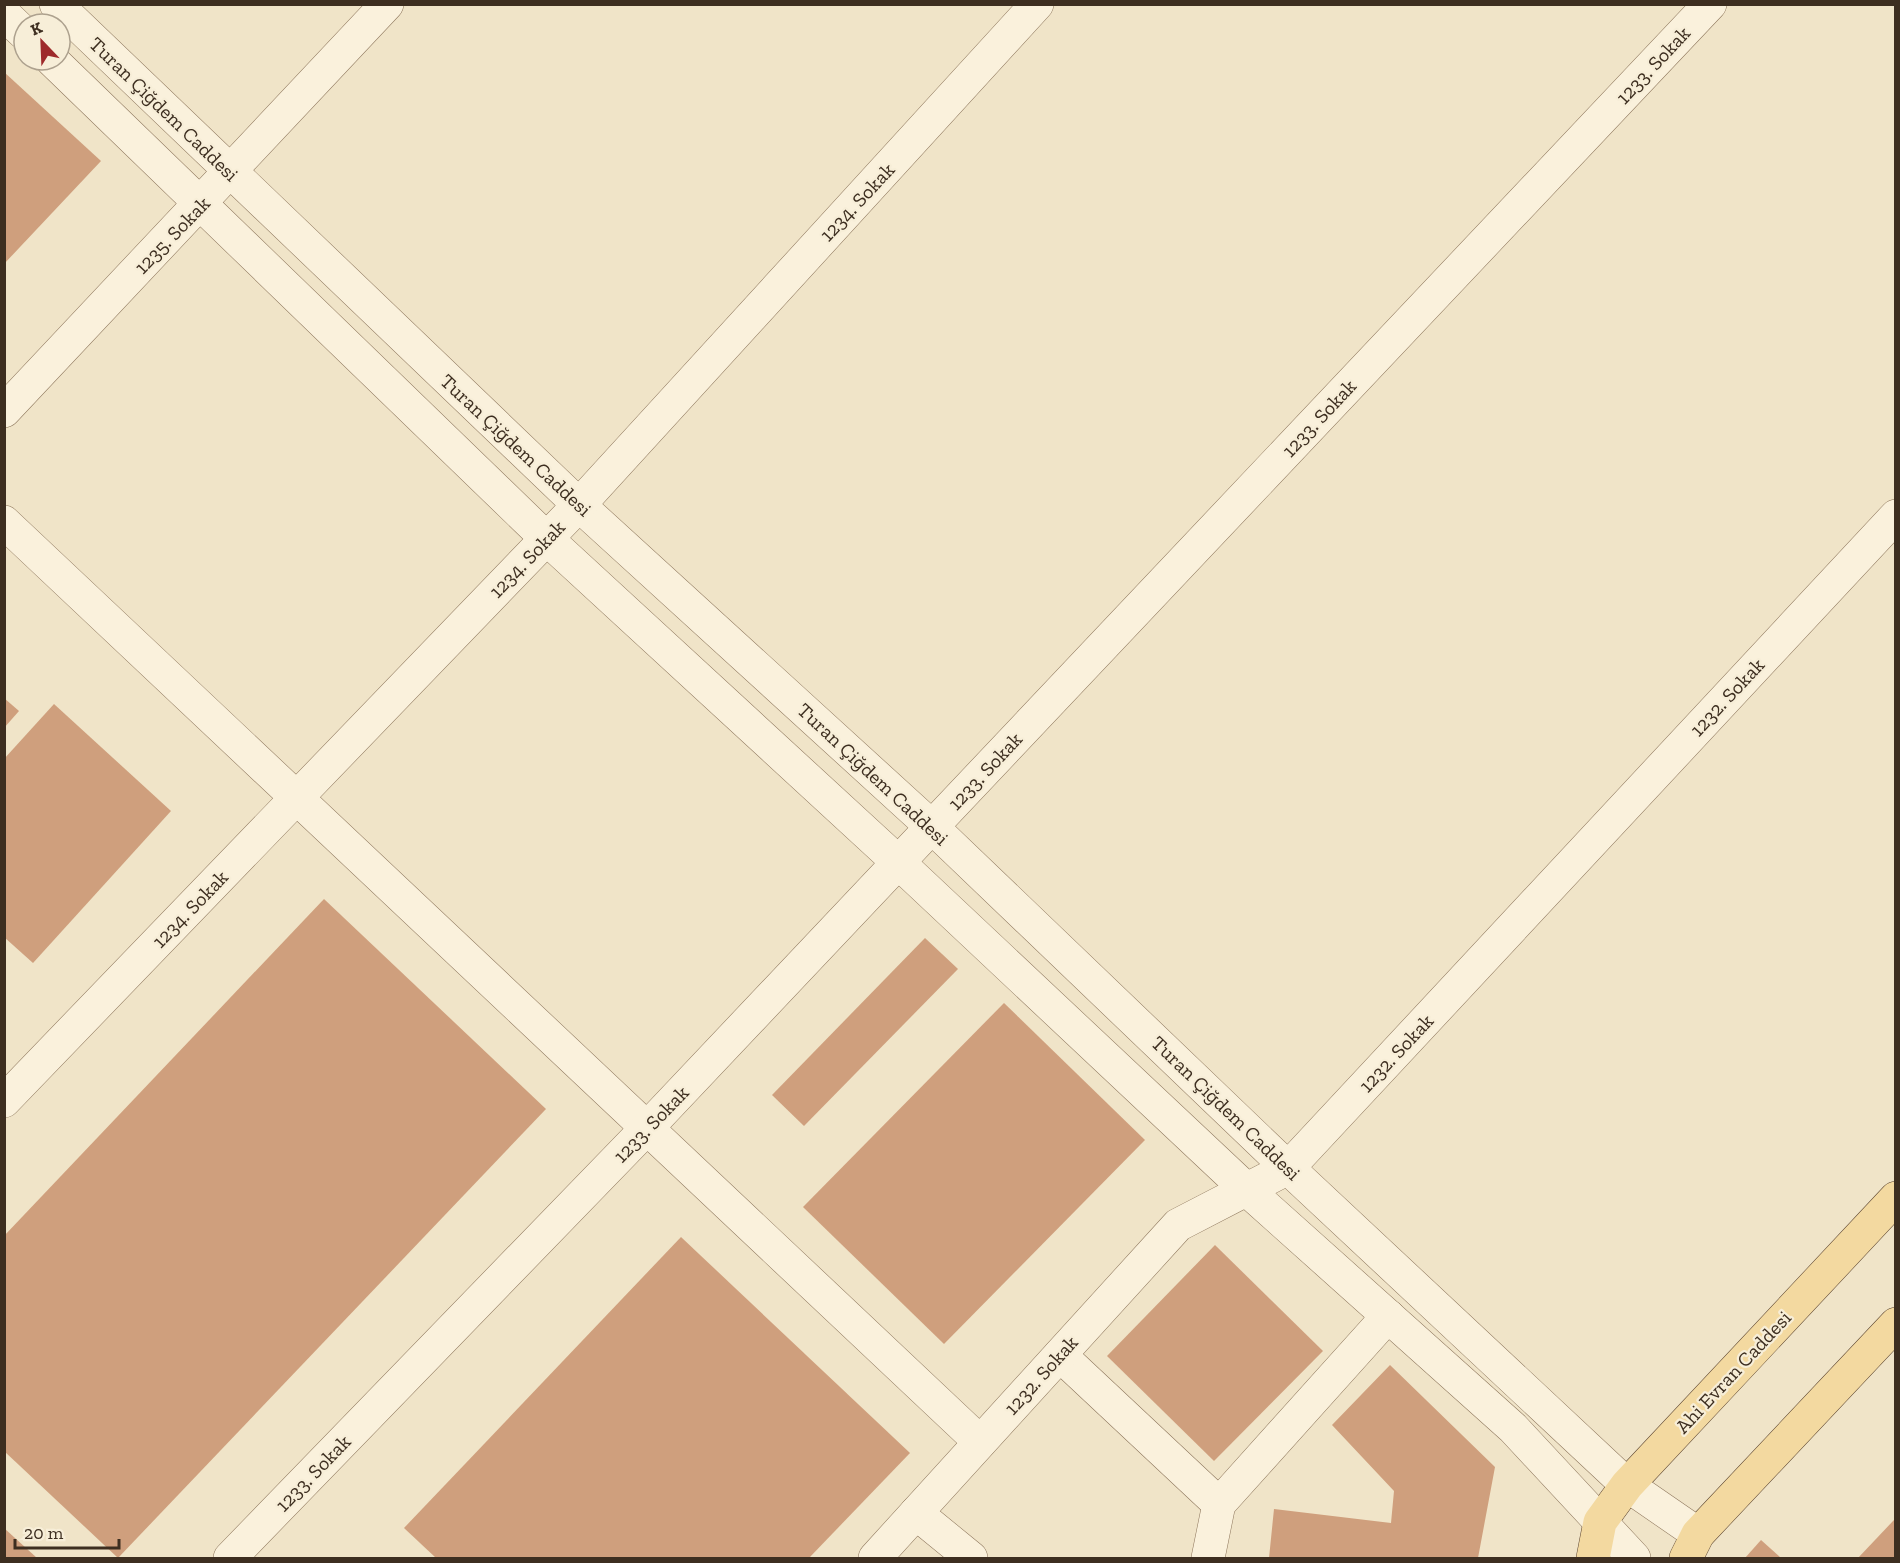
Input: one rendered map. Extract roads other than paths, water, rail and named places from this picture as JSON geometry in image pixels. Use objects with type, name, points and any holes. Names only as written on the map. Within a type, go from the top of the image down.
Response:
[{"type":"main road","name":"Ahi Evran Caddesi","points":[[1593,1558],[1600,1522],[1627,1485],[1896,1198]]},
{"type":"main road","points":[[1692,1546],[1896,1324]]},
{"type":"street","name":"Turan Çiğdem Caddesi","points":[[56,4],[579,505],[932,827],[1288,1168],[1692,1546]]},
{"type":"street","name":"1235. Sokak","points":[[4,411],[231,174],[387,4]]},
{"type":"street","name":"1234. Sokak","points":[[4,1101],[579,505],[1037,4]]},
{"type":"street","name":"1233. Sokak","points":[[230,1558],[648,1128],[1710,4]]},
{"type":"street","points":[[64,72],[547,538],[898,862],[1246,1189],[1512,1428],[1634,1558]]},
{"type":"street","name":"1232. Sokak","points":[[875,1558],[1178,1225],[1288,1168],[1896,516]]},
{"type":"street","points":[[4,522],[980,1442]]},
{"type":"street","points":[[1208,1558],[1219,1504],[1388,1316]]},
{"type":"street","points":[[1059,1355],[1219,1504]]},
{"type":"street","points":[[916,1513],[970,1558]]}]
